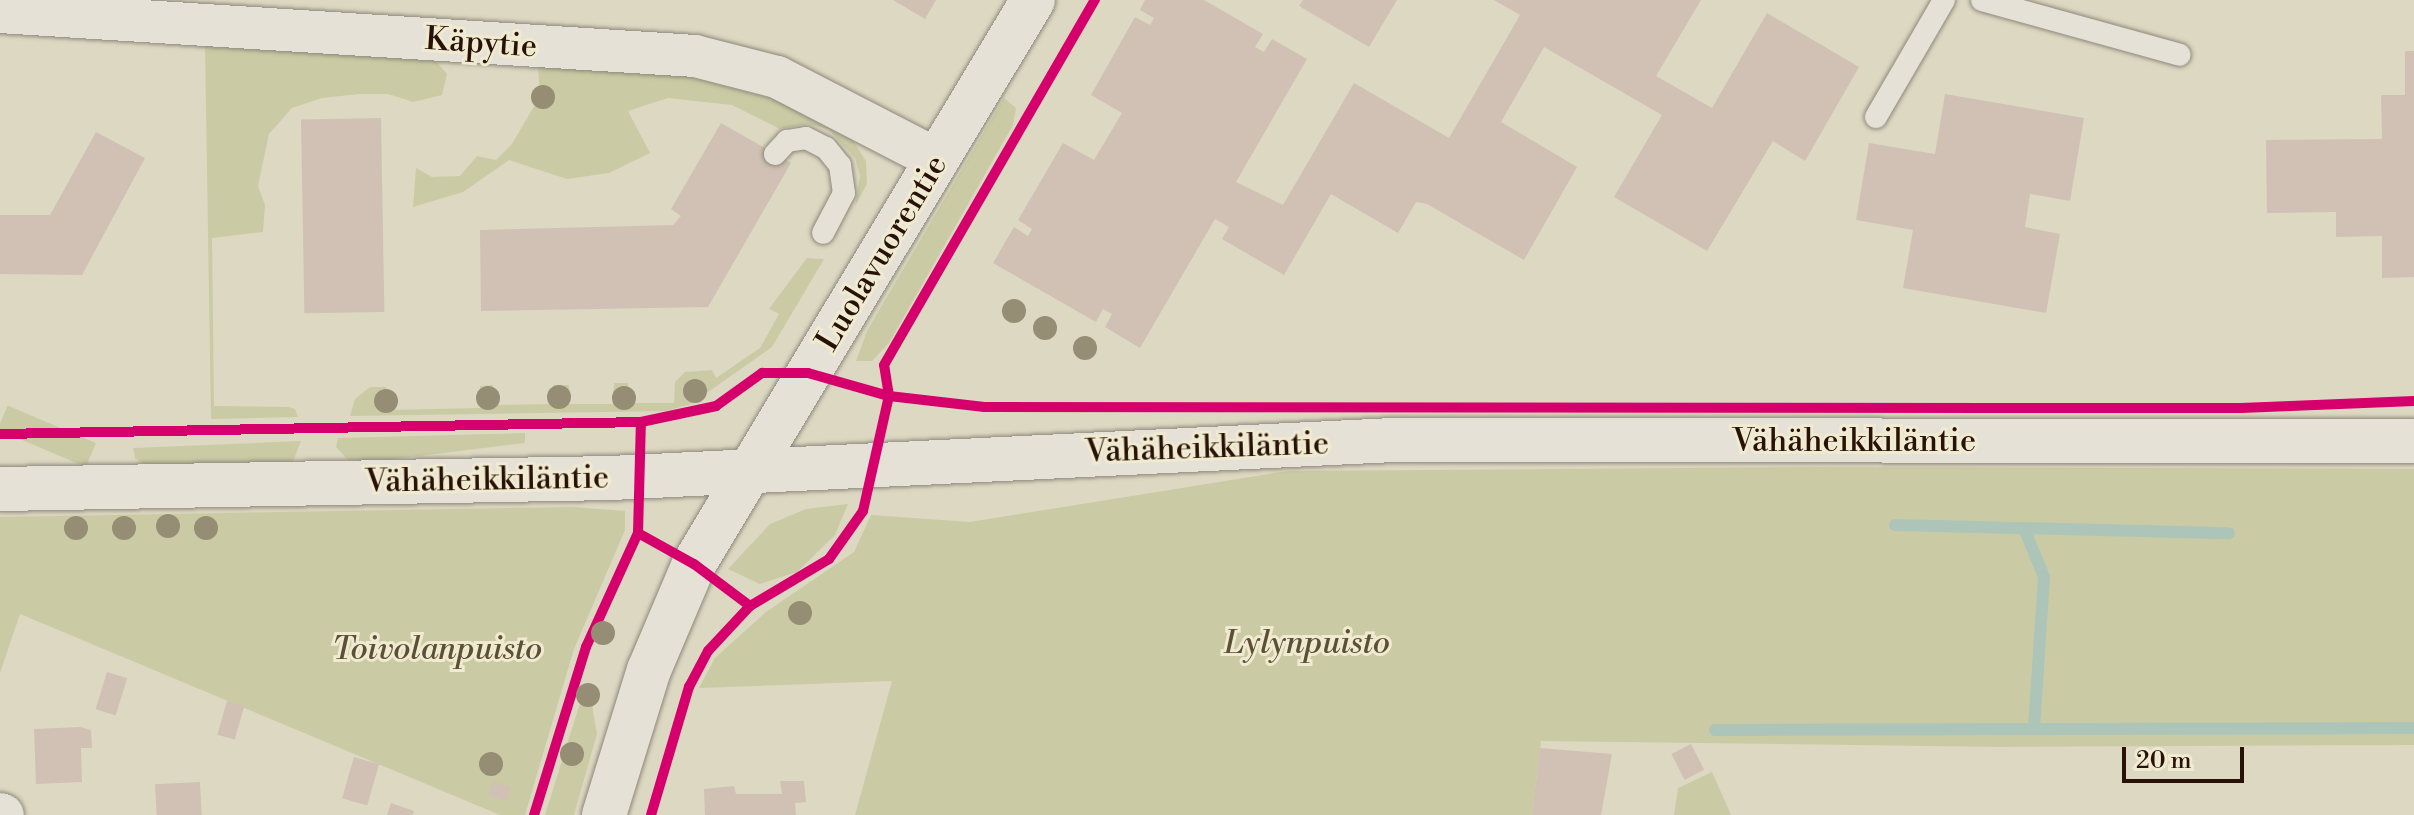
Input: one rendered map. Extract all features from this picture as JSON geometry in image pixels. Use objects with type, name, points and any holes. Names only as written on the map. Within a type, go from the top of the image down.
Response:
[{"type":"street","name":"Luolavuorentie","points":[[604,815],[649,670],[679,598],[751,469],[1033,0]]},
{"type":"street","name":"Käpytie","points":[[0,12],[695,56],[789,82],[938,160]]},
{"type":"street","name":"Vähäheikkiläntie","points":[[0,489],[611,478],[1393,440],[2414,441]]},
{"type":"lane","points":[[1876,117],[1944,0]]},
{"type":"lane","points":[[1982,0],[2180,55]]},
{"type":"lane","points":[[775,154],[787,141],[806,138],[826,148],[840,165],[844,193],[823,233]]},
{"type":"green space","points":[[205,45],[434,59],[447,74],[442,95],[413,102],[388,94],[359,94],[322,98],[292,108],[269,134],[258,186],[265,205],[263,232],[212,238],[214,406],[288,407],[295,409],[298,417],[211,419]]},
{"type":"green space","points":[[538,66],[685,76],[779,100],[850,136],[866,161],[867,184],[855,206],[860,176],[855,158],[828,129],[807,124],[780,129],[732,105],[668,98],[628,111],[650,153],[609,173],[567,179],[509,160],[463,192],[413,207],[416,168],[432,177],[460,176],[477,156],[496,160],[512,144],[540,96]]},
{"type":"green space","points":[[1004,98],[1016,108],[1013,125],[889,343],[872,361],[856,361],[867,331]]},
{"type":"green space","points":[[807,258],[824,259],[772,347],[691,404],[666,411],[350,416],[355,399],[370,387],[386,387],[387,410],[480,408],[480,386],[493,385],[494,405],[553,404],[553,385],[569,385],[569,404],[613,404],[614,383],[628,383],[629,403],[674,403],[675,382],[685,372],[712,370],[716,378],[760,348],[779,314],[769,309]]},
{"type":"green space","points":[[8,405],[96,443],[86,467],[0,430]]},
{"type":"green space","points":[[525,433],[525,443],[378,461],[348,460],[336,447],[338,438]]},
{"type":"green space","points":[[301,441],[292,464],[145,464],[135,458],[133,448]]},
{"type":"green space","name":"Lylynpuisto","points":[[1817,467],[2414,469],[2414,745],[2001,747],[1541,741],[1532,815],[855,815],[892,681],[699,688],[715,658],[766,612],[854,552],[871,515],[970,522],[1287,471]]},
{"type":"green space","points":[[848,504],[835,535],[797,572],[760,584],[728,569],[770,524],[806,509]]},
{"type":"green space","name":"Toivolanpuisto","points":[[572,507],[625,511],[625,530],[574,649],[525,815],[500,815],[20,614],[0,673],[0,517]]},
{"type":"green space","points":[[586,684],[598,689],[592,705],[597,734],[574,815],[545,815]]},
{"type":"green space","points":[[1712,772],[1731,815],[1674,815],[1678,788]]},
{"type":"building","points":[[893,0],[936,0],[925,19]]},
{"type":"building","points":[[1145,0],[1204,0],[1263,34],[1255,47],[1264,52],[1272,39],[1307,59],[1236,182],[1283,205],[1354,83],[1449,138],[1520,15],[1494,0],[1701,0],[1656,76],[1712,108],[1767,13],[1859,67],[1805,161],[1773,141],[1707,251],[1614,197],[1662,115],[1544,47],[1501,122],[1577,167],[1524,260],[1427,204],[1416,202],[1398,233],[1331,194],[1284,275],[1222,239],[1229,227],[1215,219],[1140,348],[1105,327],[1112,314],[1103,309],[1096,322],[993,263],[1014,227],[1028,236],[1032,229],[1018,220],[1063,143],[1094,160],[1122,113],[1091,95],[1135,17],[1150,25],[1154,18],[1140,10]]},
{"type":"building","points":[[1303,0],[1397,0],[1369,47],[1299,6]]},
{"type":"building","points":[[2405,51],[2414,51],[2414,277],[2382,278],[2382,236],[2336,237],[2336,212],[2267,213],[2266,140],[2382,139],[2381,95],[2405,95]]},
{"type":"building","points":[[1945,94],[2084,118],[2070,201],[2030,194],[2025,227],[2060,234],[2046,313],[1903,288],[1913,230],[1856,220],[1869,143],[1935,154]]},
{"type":"building","points":[[381,118],[384,312],[304,313],[301,119]]},
{"type":"building","points":[[721,123],[791,163],[708,307],[481,311],[480,230],[673,225],[681,216],[671,209]]},
{"type":"building","points":[[96,132],[145,158],[82,275],[0,274],[0,215],[50,215]]},
{"type":"building","points":[[107,672],[127,678],[116,715],[96,709]]},
{"type":"building","points":[[227,701],[244,706],[235,740],[217,735]]},
{"type":"building","points":[[80,727],[91,730],[92,748],[81,748],[82,782],[36,784],[34,729]]},
{"type":"building","points":[[1691,744],[1704,770],[1685,780],[1671,754]]},
{"type":"building","points":[[1540,748],[1612,754],[1601,815],[1532,815]]},
{"type":"building","points":[[354,757],[379,764],[367,806],[342,798]]},
{"type":"building","points":[[493,781],[511,787],[506,801],[488,795]]},
{"type":"building","points":[[780,781],[804,781],[806,802],[795,803],[796,815],[705,815],[704,789],[734,786],[736,794],[782,794]]},
{"type":"building","points":[[200,782],[202,815],[157,815],[155,784]]},
{"type":"building","points":[[391,803],[414,811],[413,815],[387,815]]},
{"type":"waterway","points":[[1895,525],[2229,533]]},
{"type":"waterway","points":[[2024,528],[2044,577],[2034,729]]},
{"type":"waterway","points":[[1715,730],[2414,728]]},
{"type":"cycle path","points":[[651,815],[689,687],[708,651],[750,606],[829,559],[863,511],[889,396],[884,365],[1095,0]]},
{"type":"cycle path","points":[[0,434],[641,422],[716,406],[762,373],[808,373],[889,396],[984,407],[2241,408],[2414,401]]},
{"type":"cycle path","points":[[534,815],[586,647],[638,533],[641,422]]},
{"type":"cycle path","points":[[638,533],[694,564],[750,606]]}]
